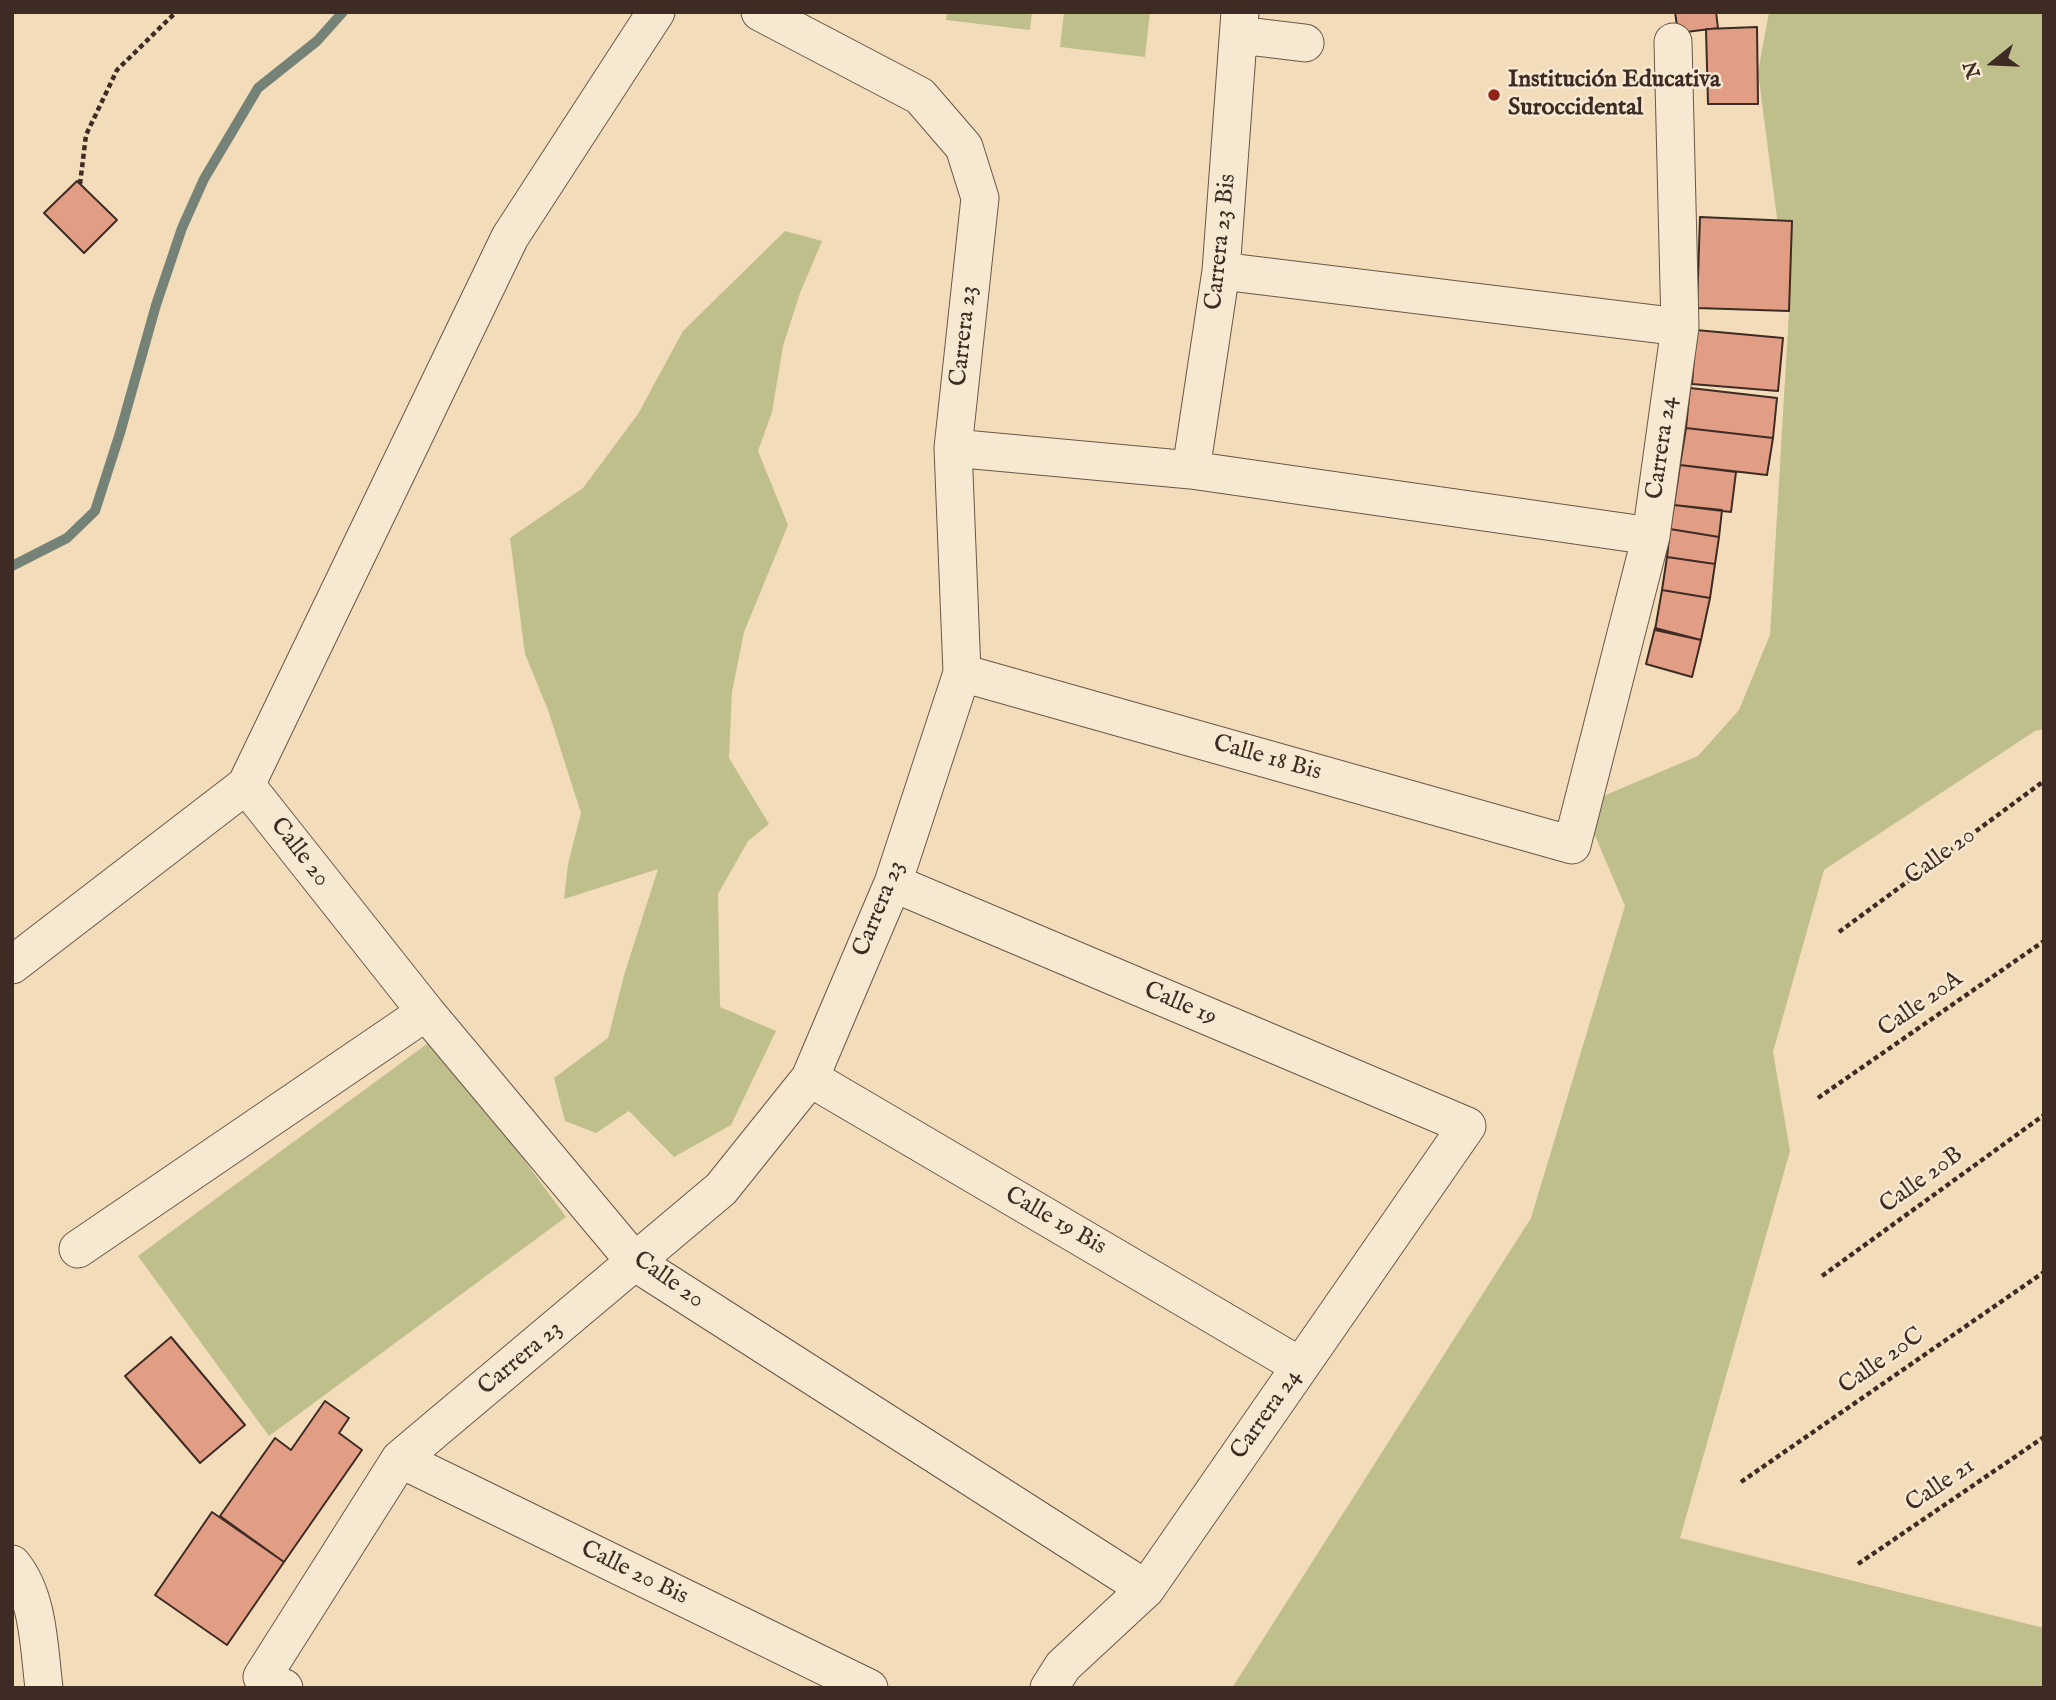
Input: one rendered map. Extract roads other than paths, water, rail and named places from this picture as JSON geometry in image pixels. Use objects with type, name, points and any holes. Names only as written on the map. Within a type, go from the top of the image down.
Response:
[{"type":"street","points":[[12,965],[246,785],[510,237],[656,12]]},
{"type":"street","name":"Carrera 23","points":[[284,1688],[262,1677],[400,1459],[722,1189],[810,1078],[893,883],[962,673],[953,448],[980,198],[964,147],[920,96],[760,12]]},
{"type":"street","points":[[1239,24],[1305,43]]},
{"type":"street","name":"Carrera 23 Bis","points":[[1191,470],[1222,271],[1239,24]]},
{"type":"street","name":"Carrera 24","points":[[1572,845],[1651,536],[1680,327],[1673,42]]},
{"type":"street","points":[[1222,271],[1680,327]]},
{"type":"street","points":[[953,448],[1191,470],[1651,536]]},
{"type":"street","name":"Calle 18 Bis","points":[[962,673],[1572,845]]},
{"type":"street","name":"Calle 20","points":[[246,785],[426,1013],[636,1263],[1146,1589]]},
{"type":"street","name":"Calle 19","points":[[893,883],[1467,1126]]},
{"type":"street","points":[[78,1249],[426,1013]]},
{"type":"street","name":"Calle 19 Bis","points":[[810,1078],[1300,1366]]},
{"type":"street","name":"Carrera 24","points":[[1049,1688],[1063,1666],[1146,1589],[1467,1126]]},
{"type":"street","name":"Calle 20 Bis","points":[[400,1459],[869,1688]]},
{"type":"street","points":[[12,1564],[24,1582],[33,1612],[44,1688]]},
{"type":"waterway","points":[[12,566],[67,538],[95,511],[156,305],[182,228],[204,179],[258,88],[317,41],[343,12]]},
{"type":"place","name":"Institución Educativa Suroccidental","points":[[1494,95]]}]
